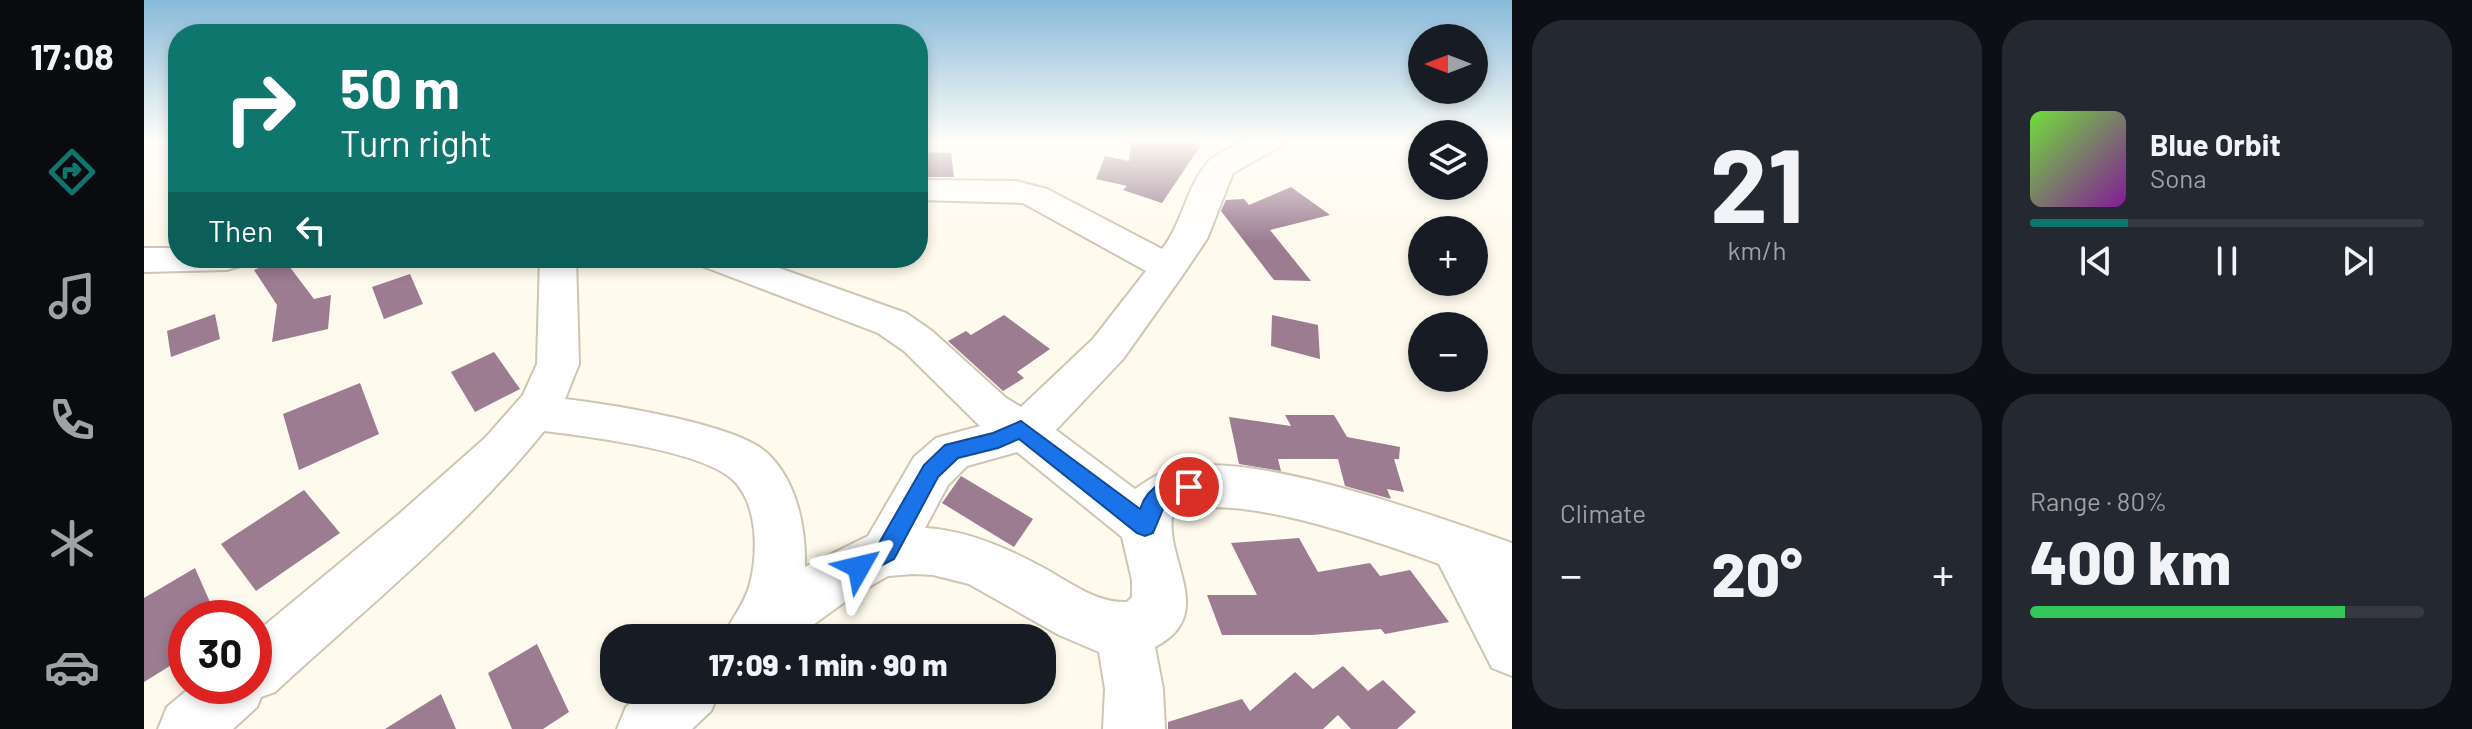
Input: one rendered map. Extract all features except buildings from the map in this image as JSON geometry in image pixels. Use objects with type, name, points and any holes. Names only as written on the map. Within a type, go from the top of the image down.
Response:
[{"type":"street","points":[[886,552],[931,471],[952,451],[998,440],[1042,417],[1108,349],[1189,239],[1216,174]]},
{"type":"street","points":[[928,190],[1016,191],[1035,196],[1169,268]]},
{"type":"street","points":[[144,260],[168,259]]},
{"type":"street","points":[[272,655],[417,530],[501,451],[540,405],[558,364],[558,268]]},
{"type":"street","points":[[742,268],[892,323],[918,341],[990,410],[1021,429],[1145,526]]},
{"type":"street","points":[[533,412],[657,430],[734,456],[749,465],[764,483],[775,506],[778,532],[777,582],[760,624]]},
{"type":"street","points":[[771,624],[833,581],[886,552],[932,551],[996,569],[1105,627],[1124,630],[1142,626],[1158,610],[1160,582],[1145,526],[1152,504],[1170,488],[1209,485],[1305,499],[1457,546],[1512,567]]},
{"type":"street","points":[[1457,546],[1512,648]]},
{"type":"street","points":[[1124,630],[1134,689],[1134,729]]},
{"type":"street","points":[[189,729],[216,704]]},
{"type":"street","points":[[648,729],[675,704]]},
{"type":"route","points":[[859,567],[886,552],[914,497],[931,471],[952,451],[998,440],[1021,429],[1145,526],[1147,515],[1159,495],[1170,488],[1189,487]]}]
